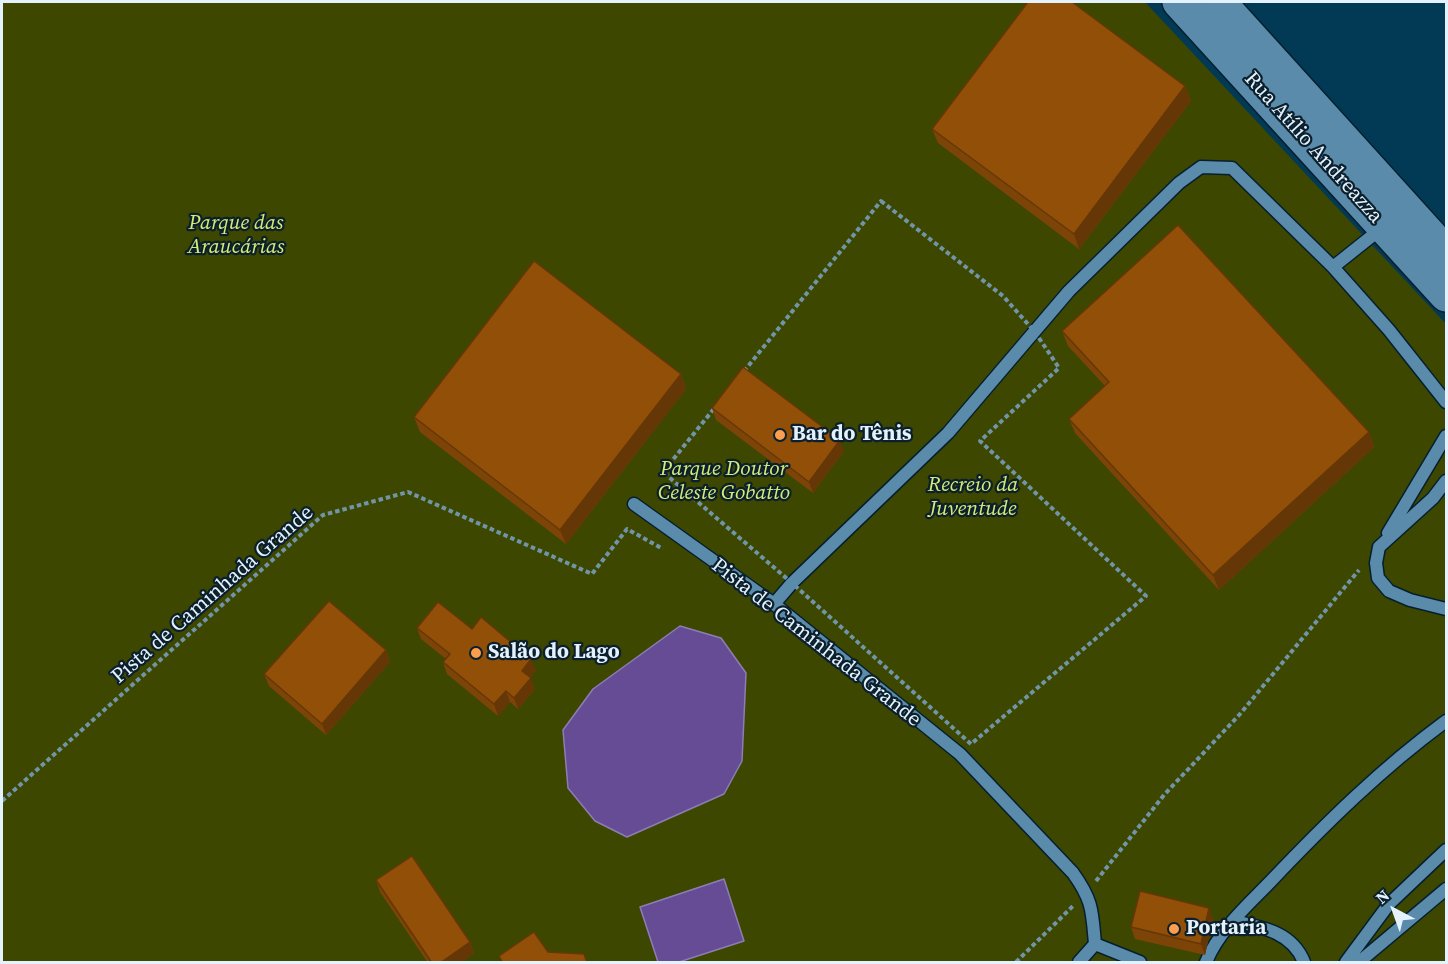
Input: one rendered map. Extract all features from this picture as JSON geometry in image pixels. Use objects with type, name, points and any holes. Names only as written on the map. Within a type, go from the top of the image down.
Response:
[{"type":"main road","name":"Rua Atílio Andreazza","points":[[1179,2],[1394,216],[1446,253]]},
{"type":"main road","name":"Rua Atílio Andreazza","points":[[1219,2],[1394,216],[1446,295]]},
{"type":"lane","points":[[774,604],[792,583],[948,433],[1069,291],[1179,183],[1201,167],[1232,168],[1333,267],[1389,330],[1446,402]]},
{"type":"lane","points":[[1333,267],[1394,216]]},
{"type":"lane","points":[[1446,436],[1379,547],[1376,563],[1378,578],[1389,591],[1410,600],[1446,609]]},
{"type":"lane","points":[[1379,547],[1433,498],[1446,481]]},
{"type":"lane","points":[[634,504],[774,604],[960,754],[1073,873],[1083,896],[1091,903],[1095,944],[1079,963]]},
{"type":"lane","points":[[1206,963],[1218,937],[1362,789],[1446,721]]},
{"type":"lane","points":[[1346,963],[1389,904],[1446,850]]},
{"type":"lane","points":[[1359,963],[1446,889]]},
{"type":"lane","points":[[1233,921],[1263,927],[1285,936],[1299,951],[1304,963]]},
{"type":"lane","points":[[1095,944],[1140,963]]},
{"type":"path","name":"Pista de Caminhada Grande","points":[[2,801],[323,515],[408,492],[592,574],[627,529],[665,550]]},
{"type":"path","points":[[1016,963],[1083,896],[1164,795],[1240,714],[1379,547]]},
{"type":"green space","name":"Recreio da Juventude","points":[[2,2],[1145,2],[1446,324],[1446,962],[2,962]]},
{"type":"shaded area","points":[[680,626],[721,638],[746,673],[742,761],[724,794],[627,837],[595,821],[568,788],[563,730],[593,689]]},
{"type":"shaded area","points":[[724,879],[744,941],[679,962],[658,962],[640,907]]},
{"type":"building","points":[[1028,2],[1072,2],[1185,86],[1074,234],[932,129]]},
{"type":"building","points":[[1178,225],[1369,432],[1213,575],[1069,419],[1109,382],[1062,331]]},
{"type":"building","points":[[534,261],[681,374],[560,530],[414,417]]},
{"type":"building","name":"Bar do Tênis","points":[[743,367],[840,440],[809,482],[712,408]]},
{"type":"building","points":[[329,601],[386,650],[322,724],[264,674]]},
{"type":"building","name":"Salão do Lago","points":[[438,602],[472,629],[481,617],[531,659],[522,671],[531,678],[514,698],[506,691],[494,704],[443,662],[450,654],[417,628]]},
{"type":"building","points":[[412,856],[470,942],[440,963],[432,963],[376,880]]},
{"type":"building","name":"Portaria","points":[[1140,891],[1209,908],[1201,944],[1131,927]]},
{"type":"building","points":[[534,932],[548,952],[584,954],[587,963],[503,963],[499,956]]},
{"type":"place","name":"Bar do Tênis","points":[[780,435]]},
{"type":"place","name":"Salão do Lago","points":[[476,653]]},
{"type":"place","name":"Portaria","points":[[1174,929]]},
{"type":"park label","name":"Parque das Araucárias","points":[[236,236]]},
{"type":"park label","name":"Parque Doutor Celeste Gobatto","points":[[724,482]]}]
